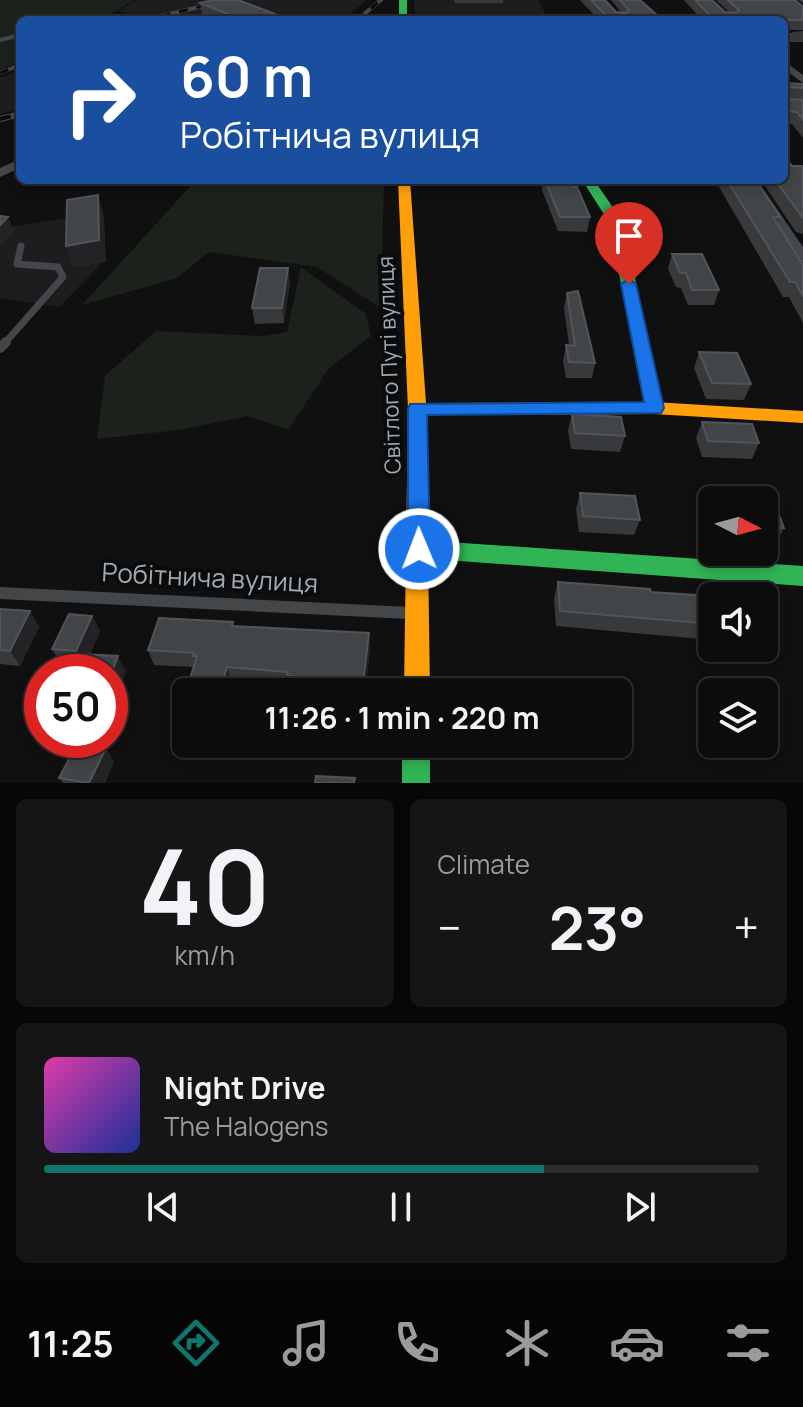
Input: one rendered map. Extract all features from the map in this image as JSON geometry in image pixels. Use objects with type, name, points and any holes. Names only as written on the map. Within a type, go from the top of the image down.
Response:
[{"type":"street","name":"Світлого Путі вулиця","points":[[404,184],[417,409],[417,678]]},
{"type":"street","points":[[591,184],[616,222],[654,408]]},
{"type":"street","points":[[754,184],[803,258]]},
{"type":"street","points":[[417,409],[654,408],[803,417]]},
{"type":"street","points":[[419,549],[803,576]]},
{"type":"street","points":[[416,758],[416,783]]},
{"type":"lane","points":[[0,348],[63,277],[58,267],[17,264],[21,246]]},
{"type":"lane","name":"Робітнича вулиця","points":[[0,593],[418,613]]},
{"type":"shaded area","points":[[0,0],[134,0],[108,16],[16,16],[16,63],[0,70]]},
{"type":"shaded area","points":[[136,0],[367,0],[347,16],[138,16],[118,11]]},
{"type":"shaded area","points":[[414,0],[538,0],[547,16],[415,16]]},
{"type":"shaded area","points":[[16,72],[16,110],[0,114],[0,78]]},
{"type":"shaded area","points":[[192,184],[384,184],[381,308],[317,267],[209,252],[177,278],[82,305]]},
{"type":"shaded area","points":[[98,214],[104,261],[59,307],[0,298],[0,228]]},
{"type":"shaded area","points":[[301,267],[366,314],[371,336],[329,368],[288,430],[248,416],[179,430],[97,439],[105,376],[156,331],[262,336],[287,332]]},
{"type":"building","points":[[238,0],[280,16],[233,16],[200,3]]},
{"type":"building","points":[[591,0],[605,0],[616,12],[626,13],[629,10],[620,0],[640,0],[658,16],[606,16]]},
{"type":"building","points":[[695,0],[712,0],[725,12],[736,13],[739,10],[728,0],[795,0],[803,7],[803,20],[788,20],[788,16],[710,16]]},
{"type":"building","points":[[788,83],[803,84],[803,88],[788,87]]},
{"type":"building","points":[[788,99],[803,100],[803,120],[797,112],[788,111]]},
{"type":"building","points":[[788,162],[792,166],[803,166],[803,218],[778,184],[788,184]]},
{"type":"building","points":[[547,184],[572,184],[577,187],[590,217],[560,217]]},
{"type":"building","points":[[729,184],[759,184],[780,217],[773,217],[803,265],[803,296],[795,282],[790,282]]},
{"type":"building","points":[[98,195],[99,240],[66,246],[67,200]]},
{"type":"building","points":[[672,254],[702,254],[719,290],[692,290],[686,273],[680,273]]},
{"type":"building","points":[[260,268],[288,268],[282,308],[252,308]]},
{"type":"building","points":[[578,291],[595,363],[569,362],[566,345],[575,346],[567,293]]},
{"type":"building","points":[[699,352],[737,353],[751,384],[712,383]]},
{"type":"building","points":[[572,414],[621,417],[625,436],[575,433]]},
{"type":"building","points":[[702,422],[752,424],[759,443],[708,441]]},
{"type":"building","points":[[580,493],[635,496],[640,520],[583,516]]},
{"type":"building","points":[[778,512],[784,528],[778,527]]},
{"type":"building","points":[[558,582],[698,595],[698,623],[560,611]]},
{"type":"building","points":[[0,609],[30,611],[10,651],[0,650]]},
{"type":"building","points":[[69,614],[92,616],[76,651],[52,649]]},
{"type":"building","points":[[159,618],[233,622],[232,626],[369,633],[364,678],[310,678],[287,676],[288,672],[227,667],[224,678],[190,678],[197,656],[193,656],[194,653],[148,650]]},
{"type":"building","points":[[70,758],[101,758],[89,783],[59,778]]},
{"type":"building","points":[[316,776],[355,778],[354,783],[315,783]]},
{"type":"railway","points":[[161,16],[229,0]]},
{"type":"railway","points":[[362,16],[381,0]]},
{"type":"railway","points":[[0,73],[16,67]]},
{"type":"railway","points":[[0,119],[16,115]]},
{"type":"traffic: fast","points":[[403,0],[403,16]]},
{"type":"traffic: fast","points":[[591,184],[616,222],[654,408]]},
{"type":"traffic: fast","points":[[419,549],[803,576]]},
{"type":"traffic: fast","points":[[416,758],[416,783]]},
{"type":"traffic: slow","points":[[404,184],[417,409],[417,678]]},
{"type":"traffic: slow","points":[[417,409],[654,408],[803,417]]},
{"type":"route","points":[[419,549],[417,409],[654,408],[629,284]]}]
